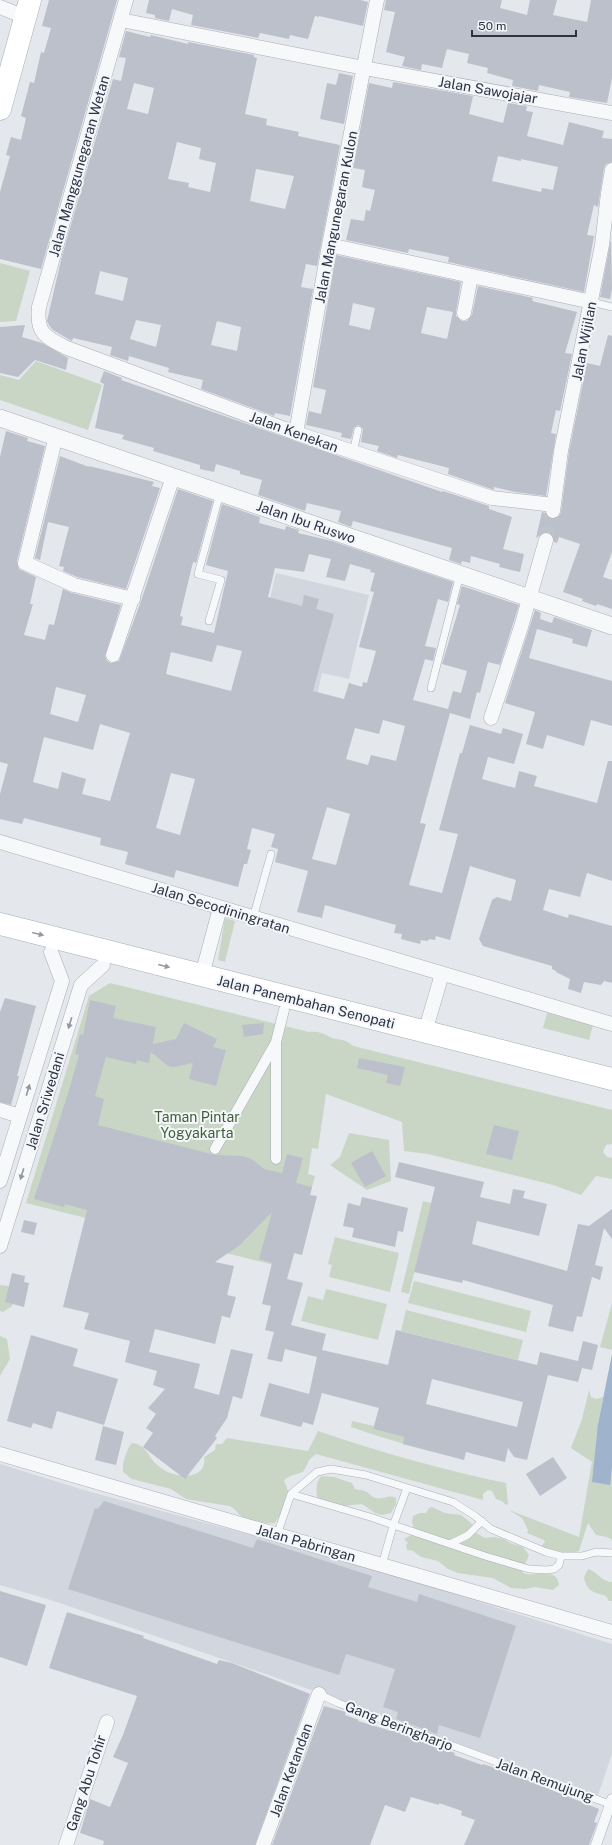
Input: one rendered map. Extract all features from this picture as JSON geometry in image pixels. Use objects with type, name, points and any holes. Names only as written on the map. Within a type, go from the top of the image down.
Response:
[{"type":"main road","points":[[0,109],[27,8]]},
{"type":"main road","name":"Jalan Panembahan Senopati","points":[[0,924],[612,1079]]},
{"type":"main road","name":"Jalan Panembahan Senopati","points":[[0,939],[612,1092]]},
{"type":"street","name":"Jalan Manggunegaran Wetan","points":[[42,332],[38,320],[39,307],[126,0]]},
{"type":"street","name":"Jalan Mangunegaran Kulon","points":[[296,433],[329,245],[377,0]]},
{"type":"street","points":[[0,7],[27,8]]},
{"type":"street","name":"Jalan Sawojajar","points":[[121,20],[364,68],[612,113]]},
{"type":"street","name":"Jalan Wijilan","points":[[554,508],[561,451],[592,302],[602,245],[612,170]]},
{"type":"street","points":[[329,245],[592,302]]},
{"type":"street","points":[[464,313],[471,276]]},
{"type":"street","name":"Jalan Kenekan","points":[[42,332],[50,340],[67,348],[353,453],[492,498],[554,508]]},
{"type":"street","name":"Jalan Ibu Ruswo","points":[[0,418],[612,626]]},
{"type":"street","points":[[56,436],[25,563],[74,585],[133,599]]},
{"type":"street","points":[[113,655],[173,477]]},
{"type":"street","points":[[491,718],[521,627],[546,540]]},
{"type":"street","name":"Jalan Secodiningratan","points":[[0,842],[612,1024]]},
{"type":"street","points":[[202,975],[220,908]]},
{"type":"street","points":[[51,952],[62,980],[81,986]]},
{"type":"street","name":"Jalan Sriwedani","points":[[0,1246],[6,1205],[81,986],[103,965]]},
{"type":"street","points":[[425,1032],[442,974]]},
{"type":"street","name":"Jalan Sriwedani","points":[[0,1181],[62,980]]},
{"type":"street","points":[[276,1159],[276,1042],[284,1010]]},
{"type":"street","points":[[215,1149],[276,1042]]},
{"type":"street","points":[[0,1110],[20,1116]]},
{"type":"street","name":"Jalan Pabringan","points":[[0,1454],[612,1632]]},
{"type":"street","name":"Jalan Ketandan","points":[[263,1845],[319,1694]]},
{"type":"street","name":"Gang Abu Tohir","points":[[66,1845],[107,1722]]},
{"type":"street","points":[[596,1845],[611,1803]]},
{"type":"lane","points":[[592,302],[612,306]]},
{"type":"lane","points":[[353,453],[358,430]]},
{"type":"lane","points":[[209,621],[220,580],[198,574],[220,492]]},
{"type":"lane","points":[[431,688],[460,574]]},
{"type":"lane","points":[[253,918],[271,854]]},
{"type":"lane","points":[[277,1535],[291,1494],[317,1472],[331,1469],[366,1475],[453,1502],[492,1529],[546,1552],[561,1556],[582,1556],[596,1552],[612,1553]]},
{"type":"lane","points":[[382,1566],[407,1488]]},
{"type":"lane","points":[[291,1494],[529,1569],[554,1570],[559,1565],[561,1556]]},
{"type":"lane","points":[[450,1544],[468,1535],[482,1521]]},
{"type":"lane","name":"Gang Beringharjo","points":[[319,1694],[338,1703],[479,1755]]},
{"type":"lane","name":"Jalan Remujung","points":[[479,1755],[611,1803]]},
{"type":"shaded area","points":[[276,573],[369,595],[349,679],[322,673],[308,735],[242,719]]},
{"type":"shaded area","points":[[0,1464],[87,1491],[356,1563],[612,1644],[612,1754],[598,1795],[355,1705],[54,1601],[0,1585]]},
{"type":"green space","points":[[0,263],[30,271],[16,321],[0,322]]},
{"type":"green space","points":[[36,361],[102,385],[88,430],[0,400],[0,375],[19,380]]},
{"type":"green space","points":[[225,918],[235,921],[225,962],[218,960]]},
{"type":"green space","name":"Taman Pintar Yogyakarta","points":[[110,983],[309,1032],[325,1034],[332,1038],[346,1041],[353,1046],[612,1110],[612,1144],[606,1145],[603,1152],[607,1157],[612,1158],[612,1179],[596,1176],[581,1195],[553,1185],[428,1154],[404,1151],[402,1122],[326,1094],[318,1149],[312,1148],[308,1174],[315,1176],[290,1269],[26,1203],[89,996]]},
{"type":"green space","points":[[547,1013],[593,1025],[589,1040],[543,1028]]},
{"type":"green space","points":[[349,1133],[389,1140],[391,1181],[367,1190],[330,1165],[340,1157]]},
{"type":"green space","points":[[423,1201],[431,1203],[409,1294],[401,1292]]},
{"type":"green space","points":[[335,1237],[399,1253],[390,1292],[329,1277],[332,1265],[328,1264]]},
{"type":"green space","points":[[414,1281],[531,1311],[526,1332],[408,1303]]},
{"type":"green space","points":[[0,1285],[8,1286],[14,1295],[12,1306],[3,1312],[0,1311]]},
{"type":"green space","points":[[326,1289],[387,1304],[378,1340],[301,1321],[308,1296],[323,1300]]},
{"type":"green space","points":[[612,1303],[612,1350],[600,1347]]},
{"type":"green space","points":[[406,1310],[523,1340],[518,1360],[401,1331]]},
{"type":"green space","points":[[0,1336],[7,1339],[10,1359],[0,1376]]},
{"type":"green space","points":[[589,1390],[591,1397],[597,1399],[603,1397],[598,1424],[609,1485],[612,1468],[612,1540],[607,1537],[596,1535],[588,1523],[579,1551],[576,1552],[575,1555],[560,1553],[541,1546],[545,1542],[544,1540],[527,1533],[528,1530],[522,1518],[509,1510],[579,1537],[592,1462],[571,1448],[582,1419]]},
{"type":"green space","points":[[352,1421],[374,1426],[373,1429],[404,1437],[403,1443],[351,1427]]},
{"type":"green space","points":[[318,1431],[411,1460],[506,1483],[508,1504],[506,1505],[502,1501],[496,1499],[492,1491],[488,1490],[483,1494],[483,1500],[316,1454],[310,1459],[303,1472],[290,1476],[284,1480],[289,1494],[275,1523],[262,1523],[244,1518],[229,1506],[186,1499],[171,1489],[132,1479],[123,1472],[125,1457],[132,1443],[140,1445],[158,1466],[168,1472],[186,1476],[197,1473],[201,1470],[204,1464],[204,1457],[215,1450],[216,1444],[222,1444],[227,1438],[308,1451]]},
{"type":"green space","points":[[321,1476],[334,1477],[352,1483],[355,1489],[365,1491],[376,1498],[396,1498],[396,1504],[391,1513],[382,1515],[375,1513],[362,1504],[343,1506],[318,1501],[316,1488]]},
{"type":"green space","points":[[432,1507],[445,1513],[461,1515],[471,1523],[476,1533],[485,1538],[494,1537],[504,1539],[510,1543],[523,1547],[529,1555],[522,1571],[523,1573],[550,1574],[557,1579],[559,1585],[553,1590],[535,1587],[525,1589],[511,1588],[493,1578],[458,1573],[448,1569],[438,1561],[421,1557],[413,1551],[407,1550],[406,1545],[408,1543],[404,1539],[415,1533],[412,1522],[413,1516],[420,1513],[426,1513],[429,1508]]},
{"type":"green space","points":[[588,1569],[608,1582],[612,1582],[612,1601],[609,1601],[606,1596],[594,1592],[588,1588],[584,1577]]},
{"type":"water","points":[[612,1354],[612,1468],[610,1485],[592,1482],[598,1424]]},
{"type":"building","points":[[49,0],[117,0],[41,269],[0,259],[0,192],[10,156],[6,155],[11,137],[21,140],[26,118],[21,116],[30,82],[34,83],[41,52],[44,53],[51,28],[42,26]]},
{"type":"building","points":[[149,0],[360,0],[368,2],[363,26],[315,16],[308,39],[290,35],[289,39],[260,33],[258,38],[191,25],[193,15],[172,9],[169,21],[155,18],[155,15],[146,13]]},
{"type":"building","points":[[386,0],[502,0],[500,8],[527,15],[530,0],[557,0],[553,15],[587,22],[591,0],[612,0],[612,78],[607,103],[569,97],[570,92],[539,85],[538,91],[512,86],[513,80],[487,73],[488,68],[467,63],[469,54],[447,49],[442,68],[422,64],[421,70],[402,66],[405,57],[386,52],[395,12],[384,10]]},
{"type":"building","points":[[126,31],[150,37],[151,35],[188,44],[188,42],[254,55],[254,57],[257,58],[245,114],[267,119],[266,125],[299,132],[298,136],[340,145],[317,266],[306,264],[301,287],[313,289],[290,416],[275,413],[274,416],[201,389],[203,380],[168,372],[169,368],[129,356],[128,361],[110,355],[112,347],[73,338],[72,341],[53,330],[47,321],[62,256],[113,79],[121,81],[126,58],[119,57]],"holes":[[[134,83],[154,88],[148,114],[127,109]],[[177,142],[201,148],[199,159],[216,163],[210,192],[188,187],[189,183],[168,179]],[[256,169],[294,176],[285,209],[250,201]],[[100,271],[128,278],[123,301],[95,294]],[[136,320],[161,325],[156,347],[130,339]],[[217,321],[241,327],[237,351],[211,345]]]},
{"type":"building","points":[[339,73],[353,76],[344,124],[320,119],[327,83],[336,85]]},
{"type":"building","points":[[393,82],[473,96],[469,114],[503,123],[508,103],[527,106],[526,111],[533,112],[527,136],[563,145],[569,122],[604,131],[602,138],[612,139],[612,162],[606,164],[604,168],[598,207],[594,205],[587,235],[594,236],[584,292],[448,262],[449,257],[409,249],[408,253],[346,240],[351,219],[364,221],[366,210],[370,211],[375,190],[362,187],[365,170],[353,168],[369,83],[392,88]],"holes":[[[498,156],[521,161],[521,159],[558,167],[553,190],[542,188],[541,192],[492,181]]]},
{"type":"building","points":[[611,239],[612,289],[610,299],[600,297]]},
{"type":"building","points":[[336,255],[461,282],[456,316],[462,321],[467,321],[472,315],[478,286],[533,298],[532,301],[577,312],[565,353],[572,354],[560,411],[556,410],[551,433],[556,434],[546,496],[515,492],[494,487],[494,490],[448,474],[449,468],[398,455],[397,458],[377,451],[379,446],[361,442],[363,429],[359,425],[354,427],[351,439],[341,437],[342,433],[306,425],[309,411],[321,414],[326,390],[313,387]],"holes":[[[353,303],[375,308],[370,330],[349,325]],[[427,307],[453,312],[447,339],[421,333]]]},
{"type":"building","points":[[25,325],[22,337],[42,343],[68,358],[66,370],[35,360],[18,377],[0,373],[0,327]]},
{"type":"building","points":[[608,335],[612,336],[612,552],[603,577],[612,580],[612,609],[597,604],[596,606],[582,601],[583,599],[563,592],[580,544],[559,537],[557,543],[554,542],[552,534],[548,532],[544,532],[536,538],[542,512],[552,519],[559,516],[561,512],[569,452],[587,363],[600,366]]},
{"type":"building","points":[[104,371],[122,378],[121,380],[442,492],[443,491],[489,506],[489,509],[512,517],[503,549],[524,554],[520,572],[499,567],[500,564],[471,556],[470,563],[462,561],[461,564],[449,560],[452,548],[353,521],[351,527],[338,522],[341,511],[307,503],[305,511],[258,495],[262,480],[240,474],[240,471],[216,464],[214,472],[200,469],[200,465],[153,451],[154,448],[122,439],[124,435],[95,428],[104,384],[100,382]]},
{"type":"building","points":[[6,431],[28,438],[27,441],[45,446],[17,561],[19,569],[36,577],[30,604],[33,604],[24,635],[45,640],[49,624],[54,625],[63,589],[72,593],[121,605],[105,656],[107,661],[111,663],[119,661],[141,601],[178,489],[213,501],[196,563],[193,562],[180,616],[183,617],[181,625],[214,633],[228,571],[206,565],[222,504],[260,517],[259,523],[285,530],[286,526],[299,530],[298,533],[332,541],[453,582],[448,602],[438,599],[425,646],[436,648],[433,661],[425,659],[413,700],[448,709],[453,691],[461,693],[467,671],[442,664],[460,605],[457,604],[462,586],[519,605],[500,665],[488,662],[480,693],[477,692],[470,719],[450,713],[420,823],[426,824],[409,885],[442,893],[458,834],[439,830],[460,753],[462,753],[470,725],[501,734],[503,728],[523,734],[514,764],[488,757],[482,779],[515,788],[519,771],[537,776],[534,786],[597,803],[608,761],[612,761],[612,881],[587,873],[580,897],[549,889],[543,910],[568,918],[569,914],[612,926],[612,983],[604,981],[601,985],[584,982],[581,993],[568,989],[570,979],[556,972],[552,969],[552,966],[483,946],[479,939],[492,900],[497,897],[511,901],[516,880],[470,866],[450,940],[436,936],[435,940],[421,940],[420,944],[401,939],[402,934],[394,933],[396,925],[325,905],[322,918],[297,912],[308,871],[275,862],[278,849],[271,847],[275,834],[252,828],[247,849],[251,850],[247,864],[244,864],[238,887],[176,870],[174,878],[125,864],[128,852],[100,845],[101,838],[24,818],[22,824],[0,819],[0,794],[8,764],[0,762],[0,457]],"holes":[[[309,554],[331,559],[326,577],[345,581],[350,564],[371,570],[370,572],[375,573],[370,591],[374,592],[359,647],[376,651],[367,683],[363,682],[362,687],[349,683],[344,699],[313,691],[334,614],[316,609],[319,599],[304,595],[302,606],[268,597],[275,568],[304,572]],[[217,645],[242,651],[231,691],[166,674],[171,652],[212,662]],[[56,687],[86,695],[78,722],[50,714]],[[383,720],[405,726],[396,761],[371,755],[368,765],[346,759],[355,728],[379,734]],[[100,724],[130,733],[110,801],[82,794],[86,779],[62,772],[58,789],[33,782],[44,737],[93,750]],[[171,773],[195,779],[180,835],[156,828]],[[327,807],[350,814],[336,865],[312,859]]]},
{"type":"building","points":[[60,456],[89,467],[154,482],[152,486],[160,488],[126,589],[77,577],[63,571],[64,567],[59,566],[69,527],[48,522],[40,560],[35,558]]},
{"type":"building","points":[[535,610],[541,613],[540,619],[552,623],[554,617],[592,630],[587,647],[572,643],[573,639],[537,629],[529,658],[612,681],[612,726],[591,720],[584,746],[547,735],[543,749],[526,744],[535,712],[505,703]]},
{"type":"building","points":[[5,998],[36,1006],[17,1076],[19,1076],[11,1105],[0,1102],[0,1012]]},
{"type":"building","points":[[90,1000],[116,1006],[113,1018],[156,1027],[153,1044],[176,1039],[184,1023],[217,1039],[213,1047],[226,1050],[216,1086],[189,1079],[193,1063],[174,1067],[168,1066],[151,1052],[149,1063],[137,1060],[136,1064],[106,1057],[95,1096],[104,1099],[98,1125],[215,1155],[243,1156],[253,1160],[264,1169],[282,1173],[287,1154],[303,1158],[296,1183],[312,1187],[310,1195],[317,1196],[302,1255],[294,1253],[287,1279],[303,1283],[291,1325],[326,1334],[322,1350],[388,1365],[396,1330],[537,1365],[540,1352],[578,1361],[583,1341],[598,1345],[592,1370],[582,1368],[578,1382],[548,1375],[527,1460],[514,1457],[508,1448],[505,1462],[466,1452],[464,1460],[403,1444],[404,1437],[373,1429],[379,1408],[322,1393],[313,1425],[303,1422],[301,1427],[260,1416],[269,1383],[309,1394],[317,1357],[285,1349],[282,1362],[267,1359],[274,1332],[265,1330],[271,1306],[262,1304],[272,1263],[259,1259],[272,1212],[240,1245],[215,1262],[234,1266],[227,1295],[236,1297],[230,1318],[222,1316],[215,1344],[155,1329],[149,1352],[200,1364],[194,1388],[219,1395],[231,1349],[253,1354],[242,1399],[233,1396],[227,1418],[215,1436],[217,1438],[185,1479],[143,1447],[153,1433],[146,1428],[156,1414],[148,1408],[165,1389],[153,1385],[157,1371],[125,1362],[130,1341],[84,1329],[89,1313],[63,1307],[87,1210],[65,1204],[64,1207],[34,1199],[79,1055],[75,1054],[80,1034],[83,1035]],"holes":[[[432,1379],[523,1402],[517,1427],[426,1404]]]},
{"type":"building","points":[[264,1023],[263,1034],[244,1037],[242,1025]]},
{"type":"building","points":[[359,1058],[405,1067],[400,1086],[386,1083],[388,1075],[357,1068]]},
{"type":"building","points":[[494,1125],[519,1131],[512,1160],[486,1154]]},
{"type":"building","points":[[372,1151],[386,1176],[365,1187],[351,1163]]},
{"type":"building","points":[[399,1162],[484,1182],[480,1197],[510,1204],[513,1189],[525,1191],[523,1198],[547,1204],[539,1236],[477,1221],[472,1244],[567,1271],[578,1224],[589,1226],[612,1209],[612,1239],[604,1228],[595,1265],[603,1267],[600,1280],[592,1277],[582,1317],[577,1316],[573,1332],[548,1326],[553,1305],[463,1280],[462,1283],[414,1272],[435,1187],[395,1177]]},
{"type":"building","points":[[362,1197],[408,1208],[403,1232],[398,1231],[395,1247],[352,1237],[354,1228],[343,1226],[348,1203],[360,1206]]},
{"type":"building","points":[[24,1220],[37,1223],[34,1235],[21,1232]]},
{"type":"building","points":[[12,1273],[25,1276],[24,1282],[29,1283],[24,1307],[5,1302]]},
{"type":"building","points":[[31,1335],[78,1349],[73,1366],[118,1379],[104,1425],[57,1411],[52,1429],[33,1423],[31,1428],[7,1421]]},
{"type":"building","points":[[103,1426],[124,1432],[116,1465],[95,1460]]},
{"type":"building","points":[[553,1457],[567,1478],[540,1496],[526,1474]]},
{"type":"building","points":[[104,1501],[253,1548],[257,1539],[372,1576],[368,1587],[417,1602],[419,1594],[516,1626],[480,1738],[439,1725],[437,1734],[396,1719],[398,1712],[383,1707],[395,1669],[346,1654],[339,1675],[68,1589],[95,1508],[98,1509]]},
{"type":"building","points":[[0,1591],[46,1605],[27,1666],[0,1657]]},
{"type":"building","points":[[67,1612],[144,1636],[143,1638],[217,1664],[219,1660],[232,1663],[310,1694],[255,1845],[103,1845],[104,1841],[80,1833],[90,1799],[110,1807],[128,1763],[113,1757],[123,1735],[137,1696],[49,1668]]},
{"type":"building","points":[[324,1706],[346,1712],[345,1715],[359,1720],[358,1721],[391,1731],[392,1729],[434,1744],[433,1746],[455,1753],[454,1755],[504,1771],[599,1809],[594,1822],[597,1823],[589,1845],[464,1845],[475,1820],[461,1815],[462,1811],[439,1803],[439,1805],[411,1797],[405,1812],[385,1805],[370,1845],[272,1845]]},
{"type":"tunnel","points":[[546,540],[553,511]]}]
